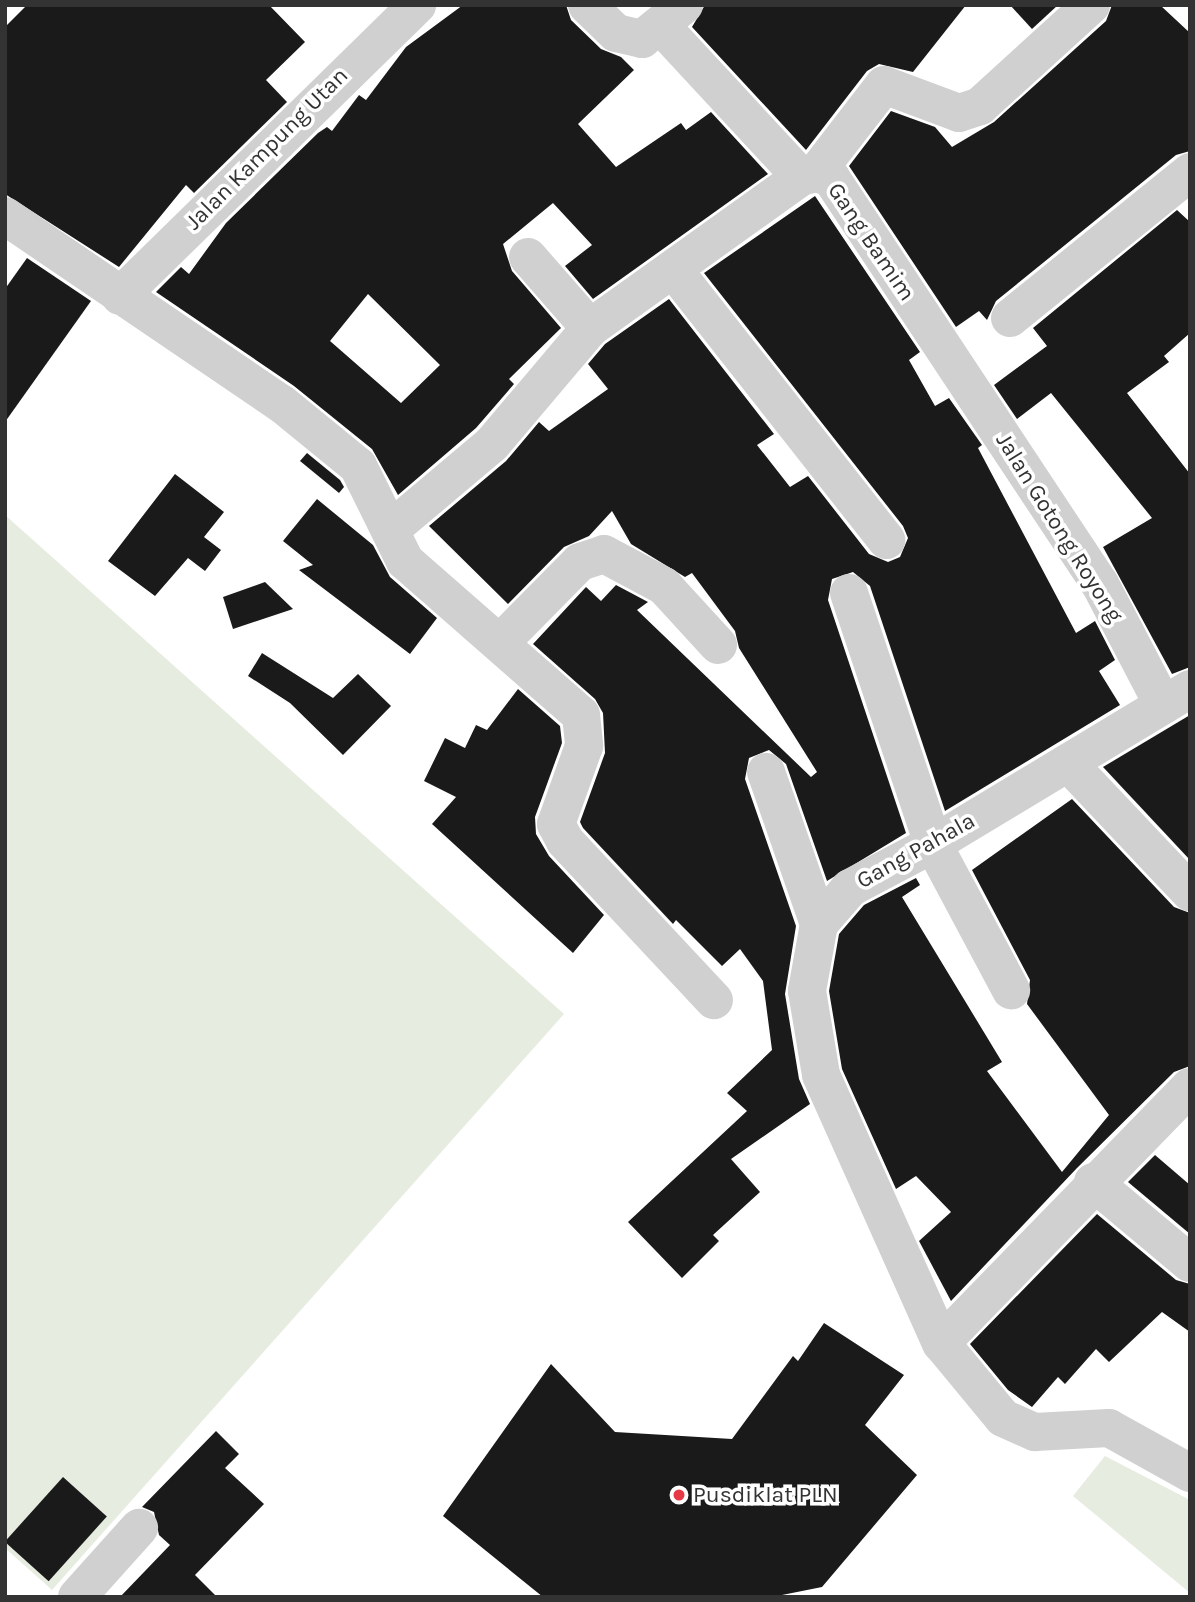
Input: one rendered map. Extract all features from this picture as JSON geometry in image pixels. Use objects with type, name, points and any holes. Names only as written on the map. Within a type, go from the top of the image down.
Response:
[{"type":"street","points":[[587,5],[617,33],[642,39],[673,16]]},
{"type":"street","points":[[390,530],[492,444],[590,328],[809,175],[884,85],[959,113],[981,106],[1091,5]]},
{"type":"street","name":"Jalan Kampung Utan","points":[[120,296],[395,12]]},
{"type":"street","name":"Gang Bamim","points":[[673,16],[809,175],[831,178],[950,360]]},
{"type":"street","points":[[1010,318],[1190,172]]},
{"type":"street","points":[[5,216],[282,404],[358,466],[405,561],[501,642],[581,715],[584,746],[556,824],[565,841],[714,1000]]},
{"type":"street","points":[[528,257],[590,328]]},
{"type":"street","points":[[673,269],[886,540]]},
{"type":"street","name":"Jalan Gotong Royong","points":[[950,360],[1176,695]]},
{"type":"street","points":[[501,642],[580,562],[604,554],[664,586],[718,645]]},
{"type":"street","points":[[849,593],[933,844],[1011,990]]},
{"type":"street","name":"Gang Pahala","points":[[1176,695],[933,844],[850,888],[819,925],[807,991],[821,1075],[941,1343],[1003,1418],[1035,1432],[1109,1428],[1190,1473]]},
{"type":"street","points":[[1068,763],[1190,891]]},
{"type":"street","points":[[765,772],[819,925]]},
{"type":"street","points":[[941,1343],[1093,1182],[1190,1087]]},
{"type":"street","points":[[1093,1182],[1190,1263]]},
{"type":"street","points":[[77,1597],[139,1528]]},
{"type":"shaded area","points":[[5,515],[564,1014],[52,1590],[5,1548]]},
{"type":"shaded area","points":[[1105,1456],[1190,1500],[1190,1593],[1073,1496]]},
{"type":"building","points":[[27,5],[269,5],[305,42],[266,80],[287,102],[194,193],[186,185],[119,267],[5,194],[5,27]]},
{"type":"building","points":[[463,5],[566,5],[571,20],[601,49],[621,57],[634,70],[578,124],[616,167],[681,123],[686,130],[711,112],[768,174],[593,299],[565,266],[592,245],[553,203],[503,244],[512,271],[561,328],[509,379],[514,384],[476,428],[398,495],[372,449],[294,386],[156,292],[181,267],[189,274],[226,223],[318,133],[327,127],[332,131],[359,95],[366,100],[406,47]],"holes":[[[368,294],[440,365],[401,403],[330,341]]]},
{"type":"building","points":[[705,5],[966,5],[913,72],[879,64],[867,71],[806,150],[692,27]]},
{"type":"building","points":[[1010,5],[1058,5],[1032,29]]},
{"type":"building","points":[[1112,5],[1160,5],[1190,33],[1190,151],[1176,155],[996,301],[987,320],[979,311],[956,327],[849,166],[891,111],[935,127],[952,147],[994,122],[1106,21]]},
{"type":"building","points":[[815,196],[920,352],[909,360],[935,406],[949,398],[982,445],[978,448],[1076,633],[1095,621],[1115,660],[1099,671],[1120,705],[945,811],[870,586],[853,572],[832,579],[828,600],[906,833],[827,881],[786,764],[769,750],[749,758],[745,779],[796,926],[785,994],[799,1079],[810,1104],[731,1159],[760,1192],[713,1235],[719,1241],[682,1278],[628,1222],[747,1111],[727,1093],[772,1050],[763,981],[740,949],[722,966],[676,920],[673,924],[583,828],[580,822],[605,753],[603,713],[595,699],[533,644],[586,587],[601,601],[616,585],[648,602],[637,610],[811,777],[817,772],[739,648],[735,631],[692,573],[685,577],[631,544],[612,511],[589,536],[564,547],[508,604],[429,526],[506,461],[539,422],[549,431],[608,389],[588,364],[605,344],[669,299],[774,434],[757,445],[790,487],[808,476],[869,554],[888,562],[900,557],[908,538],[903,526],[704,273]]},
{"type":"building","points":[[1177,210],[1190,222],[1190,333],[1164,356],[1169,362],[1127,393],[1190,474],[1190,667],[1172,674],[1103,547],[1152,518],[1051,393],[1017,419],[994,385],[1047,346],[1033,328]]},
{"type":"building","points":[[27,258],[91,301],[5,422],[5,289]]},
{"type":"building","points":[[307,453],[340,480],[344,487],[339,493],[300,461]]},
{"type":"building","points":[[175,474],[224,512],[204,537],[221,550],[205,571],[188,558],[155,596],[108,561]]},
{"type":"building","points":[[317,499],[373,545],[390,577],[437,618],[410,654],[299,570],[313,565],[283,541]]},
{"type":"building","points":[[265,582],[293,609],[233,629],[223,597]]},
{"type":"building","points":[[262,653],[333,698],[358,674],[391,706],[343,755],[290,703],[248,676]]},
{"type":"building","points":[[518,689],[560,726],[562,743],[535,817],[536,834],[549,856],[604,915],[573,953],[432,824],[456,797],[424,781],[445,738],[465,748],[476,725],[487,730]]},
{"type":"building","points":[[1190,715],[1190,860],[1103,767]]},
{"type":"building","points":[[1072,799],[1174,907],[1190,913],[1190,1066],[1174,1072],[1077,1168],[951,1301],[919,1241],[951,1212],[916,1176],[896,1189],[842,1069],[829,991],[839,934],[864,905],[916,878],[920,885],[902,897],[1002,1062],[987,1071],[1062,1172],[1109,1115],[1027,1004],[1030,980],[972,870]]},
{"type":"building","points":[[1155,1155],[1190,1185],[1190,1234],[1128,1182]]},
{"type":"building","points":[[1097,1214],[1176,1280],[1190,1284],[1190,1332],[1162,1312],[1109,1362],[1096,1349],[1065,1384],[1058,1377],[1032,1407],[1008,1390],[970,1344]]},
{"type":"building","name":"Pusdiklat PLN","points":[[824,1323],[904,1375],[865,1425],[917,1475],[822,1587],[772,1597],[543,1597],[443,1516],[551,1364],[615,1432],[732,1439],[793,1356],[798,1361]]},
{"type":"building","points":[[216,1431],[239,1454],[225,1468],[264,1504],[195,1575],[217,1597],[120,1597],[170,1545],[159,1535],[154,1512],[142,1507]]},
{"type":"building","points":[[63,1477],[107,1516],[49,1581],[5,1541]]},
{"type":"place","name":"Pusdiklat PLN","points":[[679,1495]]}]
